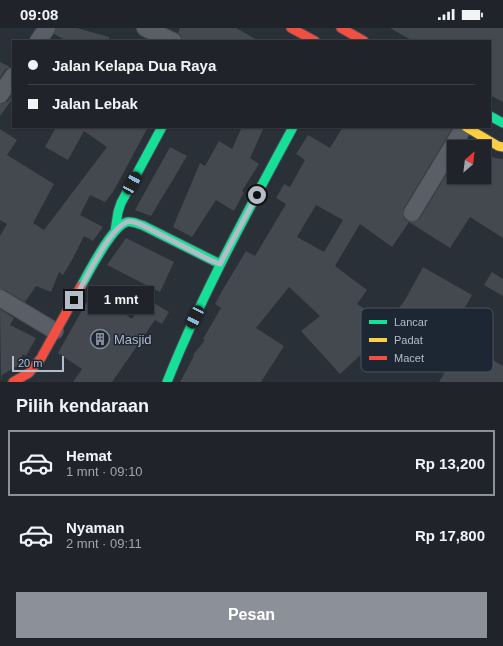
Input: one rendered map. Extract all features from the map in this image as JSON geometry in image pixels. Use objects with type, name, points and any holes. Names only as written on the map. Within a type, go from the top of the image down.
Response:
[{"type":"street","points":[[39,40],[47,28]]},
{"type":"street","points":[[146,28],[171,40]]},
{"type":"street","points":[[282,28],[290,33],[313,40]]},
{"type":"street","points":[[344,40],[347,29],[363,40]]},
{"type":"street","points":[[0,95],[12,77]]},
{"type":"street","points":[[491,117],[503,123]]},
{"type":"street","points":[[115,231],[121,203],[161,128]]},
{"type":"street","points":[[166,382],[182,344],[220,264],[292,128]]},
{"type":"street","points":[[412,213],[464,128]]},
{"type":"street","points":[[467,128],[498,146],[503,147]]},
{"type":"street","points":[[13,382],[33,377],[55,331],[100,252],[115,231],[126,222],[132,222],[220,264]]},
{"type":"street","points":[[0,298],[55,331]]},
{"type":"building","points":[[56,28],[77,28],[109,37],[109,40],[65,40],[54,34]]},
{"type":"building","points":[[180,28],[236,28],[257,40],[182,40],[181,36],[178,33]]},
{"type":"building","points":[[390,28],[503,28],[503,102],[491,96],[491,40],[411,40]]},
{"type":"building","points":[[0,62],[10,67],[5,70],[0,78]]},
{"type":"building","points":[[12,95],[12,99],[0,116],[0,104],[8,101]]},
{"type":"building","points":[[55,128],[147,129],[113,192],[105,202],[90,195],[80,215],[103,227],[93,241],[84,236],[63,275],[59,272],[51,292],[36,286],[25,302],[5,290],[0,289],[0,236],[7,224],[0,220],[0,129],[17,140],[7,155],[54,184],[33,223],[44,230],[107,147],[84,131],[68,160],[45,147]]},
{"type":"building","points":[[242,128],[264,128],[250,158],[259,164],[242,191],[244,192],[234,211],[216,200],[192,237],[173,227],[200,163],[205,166],[219,141],[232,149]]},
{"type":"building","points":[[342,128],[452,128],[404,208],[404,218],[411,222],[420,218],[447,174],[447,184],[491,184],[491,156],[503,159],[503,238],[470,217],[450,248],[409,222],[392,247],[360,224],[335,266],[367,290],[357,304],[363,308],[361,308],[361,355],[340,374],[301,331],[320,316],[289,287],[256,328],[284,346],[261,382],[180,382],[194,356],[193,355],[205,340],[203,339],[221,308],[215,304],[222,291],[246,251],[255,256],[286,204],[276,198],[284,184],[290,187],[305,160],[296,154],[308,135],[330,148]],"holes":[[[316,205],[343,220],[324,252],[297,237]]]},
{"type":"building","points":[[170,147],[187,156],[151,216],[135,210]]},
{"type":"building","points":[[126,238],[174,262],[160,292],[107,265]]},
{"type":"building","points":[[423,267],[472,295],[465,308],[399,308]]},
{"type":"building","points":[[492,272],[503,279],[503,296],[484,285]]},
{"type":"building","name":"Masjid","points":[[93,291],[132,319],[145,298],[169,312],[162,324],[155,320],[112,382],[73,382],[82,369],[58,353]]},
{"type":"building","points":[[0,309],[14,318],[10,325],[36,338],[26,356],[23,354],[17,366],[2,375],[1,382]]},
{"type":"building","points":[[493,360],[503,366],[503,382],[439,382],[445,372],[493,372]]},
{"type":"traffic: fast","points":[[491,117],[503,123]]},
{"type":"traffic: fast","points":[[115,231],[121,203],[161,128]]},
{"type":"traffic: fast","points":[[167,382],[210,285],[292,128]]},
{"type":"traffic: fast","points":[[81,286],[108,240],[121,225],[127,222],[142,225],[220,264]]},
{"type":"traffic: slow","points":[[468,128],[498,146],[503,147]]},
{"type":"traffic: jam","points":[[291,28],[313,40]]},
{"type":"traffic: jam","points":[[341,28],[362,40]]},
{"type":"traffic: jam","points":[[13,382],[29,373],[41,358],[81,286]]},
{"type":"place","name":"Masjid","points":[[100,339]]},
{"type":"route","points":[[74,300],[100,252],[115,231],[126,222],[142,225],[154,233],[220,264],[257,195]]}]
